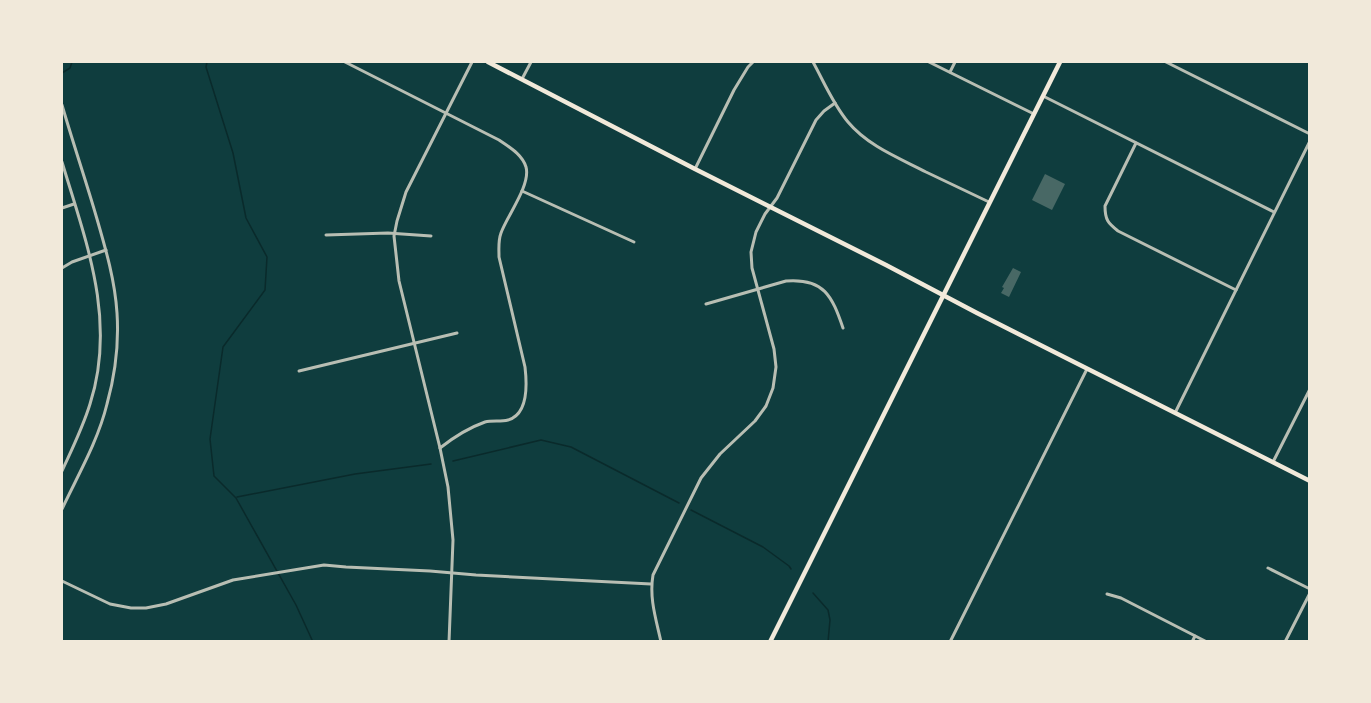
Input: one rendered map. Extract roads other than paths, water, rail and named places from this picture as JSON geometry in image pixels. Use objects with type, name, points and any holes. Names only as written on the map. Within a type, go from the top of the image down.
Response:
[{"type":"main road","points":[[488,62],[1310,481]]},
{"type":"main road","points":[[770,642],[1060,62]]},
{"type":"street","points":[[345,62],[499,140],[514,150],[526,167],[525,184],[507,219],[498,244],[525,367],[527,384],[524,402],[520,413],[509,420],[487,422],[468,429],[440,448]]},
{"type":"street","points":[[449,642],[453,540],[448,487],[399,281],[395,233],[406,192],[472,62]]},
{"type":"street","points":[[522,79],[531,62]]},
{"type":"street","points":[[695,169],[734,90],[753,62]]},
{"type":"street","points":[[813,62],[848,123],[862,136],[880,148],[989,202]]},
{"type":"street","points":[[929,62],[1034,114]]},
{"type":"street","points":[[950,72],[955,62]]},
{"type":"street","points":[[1166,62],[1310,134]]},
{"type":"street","points":[[1043,96],[1274,212]]},
{"type":"street","points":[[661,642],[651,598],[653,575],[660,559],[701,478],[720,454],[755,421],[770,398],[773,388],[776,359],[751,260],[753,242],[765,214],[780,193],[816,120],[835,103]]},
{"type":"street","points":[[62,105],[106,250],[114,285],[117,315],[117,349],[107,405],[100,428],[62,509]]},
{"type":"street","points":[[1175,413],[1310,141]]},
{"type":"street","points":[[1136,144],[1105,206],[1107,221],[1118,231],[1236,290]]},
{"type":"street","points":[[62,162],[90,255],[97,289],[100,322],[96,381],[84,422],[62,471]]},
{"type":"street","points":[[522,191],[634,242]]},
{"type":"street","points":[[62,208],[74,204]]},
{"type":"street","points":[[327,235],[395,233],[431,236]]},
{"type":"street","points":[[62,268],[106,250]]},
{"type":"street","points":[[706,304],[786,281],[800,280],[812,283],[824,290],[835,304],[843,328]]},
{"type":"street","points":[[299,371],[457,333]]},
{"type":"street","points":[[950,642],[1087,369]]},
{"type":"street","points":[[1273,462],[1310,389]]},
{"type":"street","points":[[62,581],[110,604],[131,608],[166,604],[233,580],[324,565],[651,584]]},
{"type":"street","points":[[1268,568],[1310,591],[1285,642]]},
{"type":"street","points":[[1107,594],[1121,598],[1207,642]]},
{"type":"street","points":[[1192,642],[1195,636]]},
{"type":"waterway","points":[[62,73],[70,68],[72,62]]},
{"type":"waterway","points":[[207,62],[206,67],[233,153],[246,218],[267,257],[265,290],[223,347],[210,439],[214,476],[236,498],[296,605],[313,642]]},
{"type":"waterway","points":[[453,461],[541,440],[571,447],[679,503]]},
{"type":"waterway","points":[[237,497],[355,474],[431,464]]},
{"type":"waterway","points":[[691,510],[763,547],[791,569]]},
{"type":"waterway","points":[[813,593],[828,610],[830,620],[828,642]]}]
